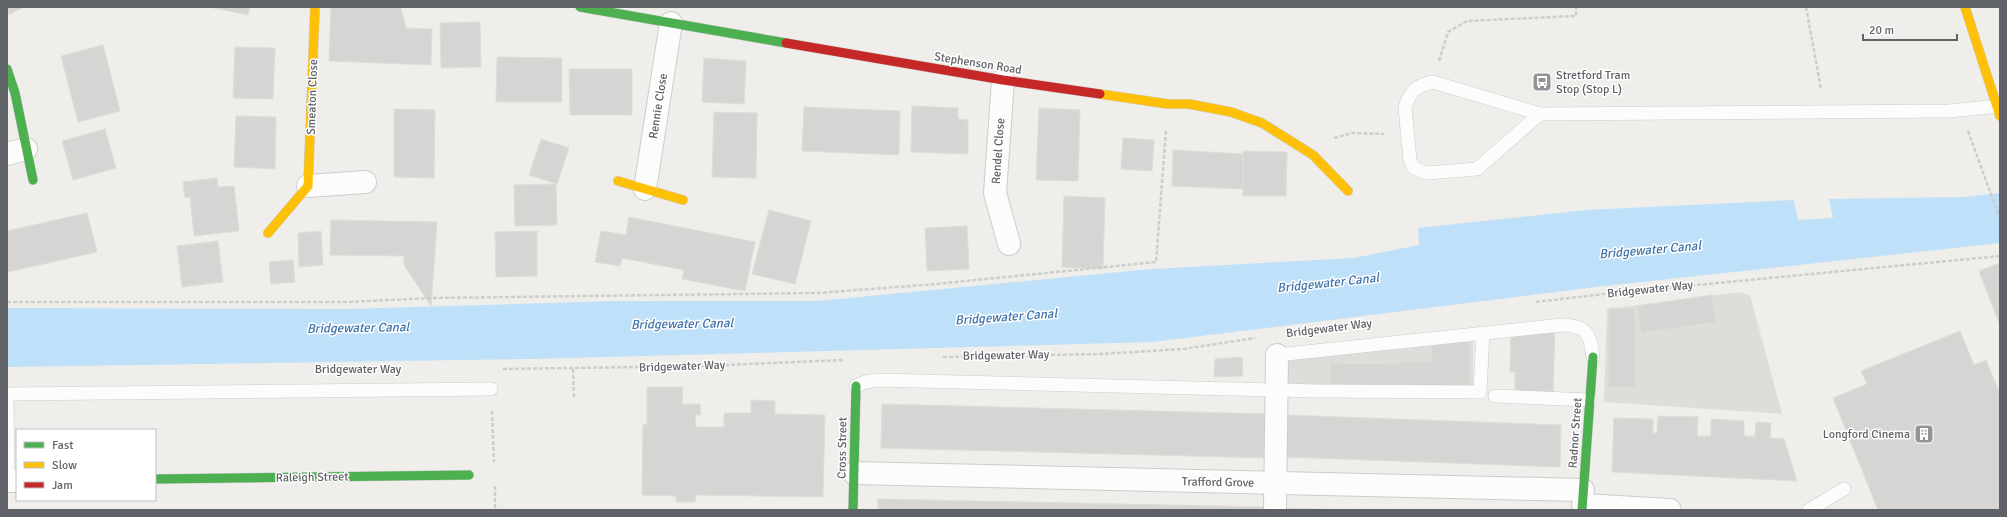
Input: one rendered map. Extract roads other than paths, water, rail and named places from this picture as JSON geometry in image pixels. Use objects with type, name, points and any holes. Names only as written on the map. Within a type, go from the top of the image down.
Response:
[{"type":"main road","name":"Smeaton Close","points":[[308,186],[315,7]]},
{"type":"main road","name":"Stephenson Road","points":[[580,7],[1003,80],[1168,104],[1188,104],[1231,112],[1262,123],[1313,155],[1348,191]]},
{"type":"main road","points":[[1965,7],[1999,109]]},
{"type":"main road","points":[[7,69],[15,93],[16,152],[32,180]]},
{"type":"main road","points":[[618,181],[683,200]]},
{"type":"main road","points":[[268,233],[308,186]]},
{"type":"main road","name":"Radnor Street","points":[[1583,502],[1593,357]]},
{"type":"main road","name":"Cross Street","points":[[853,510],[856,386]]},
{"type":"main road","name":"Raleigh Street","points":[[156,479],[469,475]]},
{"type":"street","name":"Rennie Close","points":[[645,189],[672,23]]},
{"type":"street","name":"Rendel Close","points":[[1003,80],[995,193],[1009,244]]},
{"type":"street","points":[[308,186],[365,182]]},
{"type":"street","points":[[1275,510],[1277,355]]},
{"type":"street","name":"Trafford Grove","points":[[854,473],[1276,484],[1583,502],[1670,510]]},
{"type":"lane","points":[[1540,114],[1484,165],[1470,171],[1426,173],[1413,167],[1410,160],[1406,133],[1405,108],[1407,99],[1417,88],[1433,82],[1540,114],[1999,109]]},
{"type":"lane","points":[[1277,355],[1562,325],[1575,326],[1586,331],[1591,342],[1593,357]]},
{"type":"lane","points":[[856,386],[865,382],[878,380],[1276,389],[1316,392],[1480,392],[1483,333]]},
{"type":"lane","points":[[11,481],[7,394],[491,389]]},
{"type":"lane","points":[[1495,396],[1590,400]]},
{"type":"lane","points":[[1809,510],[1844,489]]},
{"type":"water","name":"Bridgewater Canal","points":[[2000,193],[2000,243],[1596,287],[1152,342],[532,359],[7,367],[7,308],[348,309],[614,301],[818,301],[1151,269],[1354,258],[1419,245],[1418,228],[1586,210],[1794,200],[1798,220],[1833,218],[1829,199],[1965,197]]},
{"type":"place","name":"Stretford Tram Stop (Stop L)","points":[[1542,82]]},
{"type":"place","name":"Longford Cinema","points":[[1924,434]]}]
